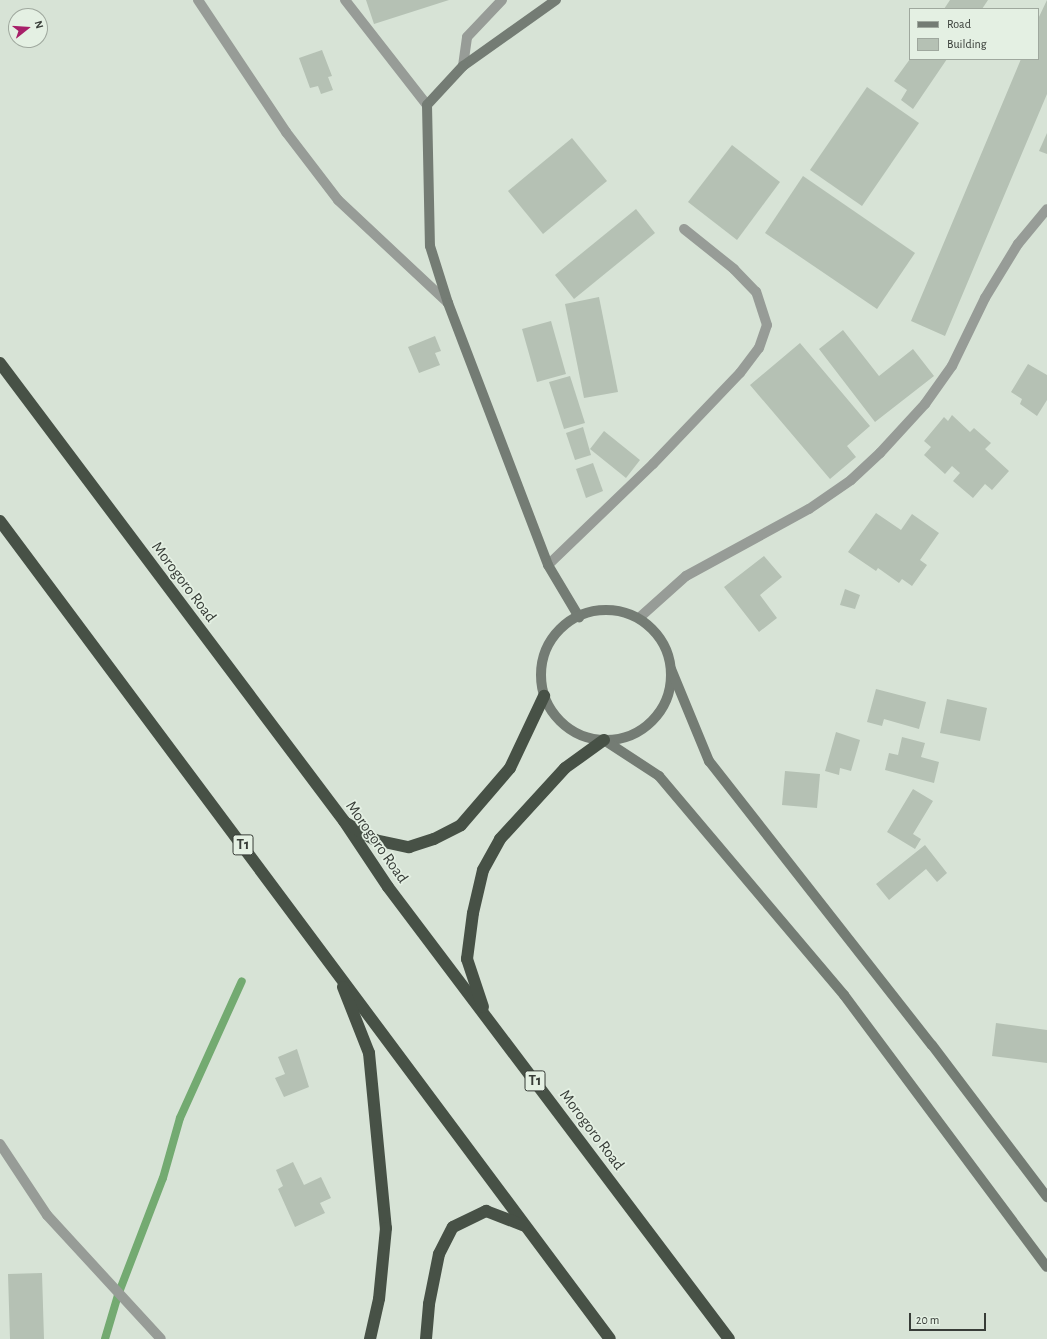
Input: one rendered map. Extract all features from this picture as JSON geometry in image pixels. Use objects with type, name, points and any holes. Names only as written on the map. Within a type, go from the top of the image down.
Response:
[{"type":"highway","name":"Morogoro Road","points":[[0,363],[344,822],[388,887],[729,1339]]},
{"type":"highway","name":"T1","points":[[0,521],[337,972],[523,1225],[610,1339]]},
{"type":"highway","points":[[344,822],[375,840],[409,847],[434,839],[461,825],[510,768],[544,696]]},
{"type":"highway","points":[[487,1018],[467,959],[473,913],[483,870],[500,839],[565,768],[604,740]]},
{"type":"highway","points":[[337,972],[369,1053],[386,1228],[379,1299],[370,1339]]},
{"type":"highway","points":[[426,1339],[429,1304],[439,1254],[452,1227],[486,1211],[523,1225]]},
{"type":"street","points":[[198,0],[286,132],[338,200],[448,303]]},
{"type":"street","points":[[345,0],[427,105],[430,246],[448,303],[548,565],[579,617]]},
{"type":"street","points":[[463,66],[467,36],[502,0]]},
{"type":"street","points":[[427,105],[463,66],[556,0]]},
{"type":"street","points":[[639,618],[686,576],[809,509],[851,480],[880,453],[925,404],[952,366],[998,278],[1018,244],[1047,209]]},
{"type":"street","points":[[548,565],[653,464],[740,373],[759,348],[767,326],[756,292],[734,269],[684,229]]},
{"type":"street","points":[[671,669],[671,685],[659,714],[634,734],[604,740],[588,738],[568,727],[551,710],[544,696],[542,664],[546,649],[565,624],[593,610],[609,609],[624,611],[639,618],[661,640],[668,654],[671,669],[709,761],[932,1045],[1047,1197]]},
{"type":"street","points":[[604,740],[659,776],[839,989],[928,1105],[1047,1267]]},
{"type":"street","points":[[0,1144],[47,1215],[161,1339]]},
{"type":"building","points":[[366,0],[449,0],[374,24]]},
{"type":"building","points":[[950,0],[988,0],[983,8],[945,8]]},
{"type":"building","points":[[1047,0],[1047,94],[945,336],[911,321],[1021,60],[1039,60],[1039,17]]},
{"type":"building","points":[[322,50],[332,76],[328,77],[333,90],[321,94],[318,86],[310,88],[299,58]]},
{"type":"building","points":[[909,60],[946,60],[913,109],[901,100],[907,90],[894,81]]},
{"type":"building","points":[[867,87],[919,123],[862,206],[810,170]]},
{"type":"building","points":[[1047,133],[1047,154],[1039,151]]},
{"type":"building","points":[[572,138],[607,181],[543,234],[508,191]]},
{"type":"building","points":[[732,145],[780,182],[737,240],[688,202]]},
{"type":"building","points":[[803,176],[915,253],[877,309],[765,233]]},
{"type":"building","points":[[636,209],[655,233],[574,299],[555,275]]},
{"type":"building","points":[[599,297],[618,392],[584,398],[565,304]]},
{"type":"building","points":[[551,321],[566,374],[537,382],[522,329]]},
{"type":"building","points":[[843,330],[879,376],[913,349],[934,376],[875,422],[819,349]]},
{"type":"building","points":[[435,336],[441,351],[435,353],[440,365],[419,373],[408,347]]},
{"type":"building","points":[[800,343],[870,426],[847,446],[856,457],[830,479],[750,385]]},
{"type":"building","points":[[1028,364],[1047,375],[1047,400],[1037,416],[1020,404],[1022,399],[1011,392]]},
{"type":"building","points":[[570,376],[585,423],[564,429],[549,382]]},
{"type":"building","points":[[952,415],[970,432],[974,428],[991,443],[985,449],[1009,471],[992,490],[985,484],[973,498],[953,481],[960,473],[952,466],[945,474],[924,455],[931,447],[924,441],[944,417],[948,421]]},
{"type":"building","points":[[583,427],[591,455],[575,460],[566,433]]},
{"type":"building","points":[[604,431],[640,460],[626,478],[590,449]]},
{"type":"building","points":[[593,463],[603,491],[586,498],[576,469]]},
{"type":"building","points":[[876,513],[901,530],[912,514],[939,533],[920,560],[927,565],[912,586],[902,579],[899,583],[878,568],[876,571],[848,552]]},
{"type":"building","points":[[764,556],[782,577],[760,595],[777,618],[759,632],[724,587]]},
{"type":"building","points":[[845,589],[860,595],[855,609],[840,605]]},
{"type":"building","points":[[876,689],[926,702],[919,729],[884,719],[882,726],[867,722]]},
{"type":"building","points":[[947,699],[987,708],[980,741],[940,733]]},
{"type":"building","points":[[836,732],[860,740],[851,771],[840,768],[839,775],[825,771]]},
{"type":"building","points":[[902,737],[925,743],[921,757],[939,762],[934,783],[885,770],[889,753],[898,755]]},
{"type":"building","points":[[785,771],[820,774],[817,808],[782,805]]},
{"type":"building","points":[[913,789],[933,801],[913,834],[921,839],[915,849],[887,832]]},
{"type":"building","points":[[925,845],[947,873],[937,882],[926,869],[889,900],[876,884]]},
{"type":"building","points":[[996,1023],[1047,1030],[1047,1063],[992,1056]]},
{"type":"building","points":[[297,1049],[309,1087],[284,1097],[275,1078],[285,1074],[278,1057]]},
{"type":"building","points":[[293,1162],[304,1185],[321,1177],[331,1198],[320,1203],[325,1213],[295,1227],[278,1189],[283,1186],[276,1170]]},
{"type":"building","points":[[42,1273],[44,1339],[10,1339],[8,1274]]},
{"type":"waterway","points":[[105,1339],[118,1295],[163,1178],[180,1118],[242,981]]}]
